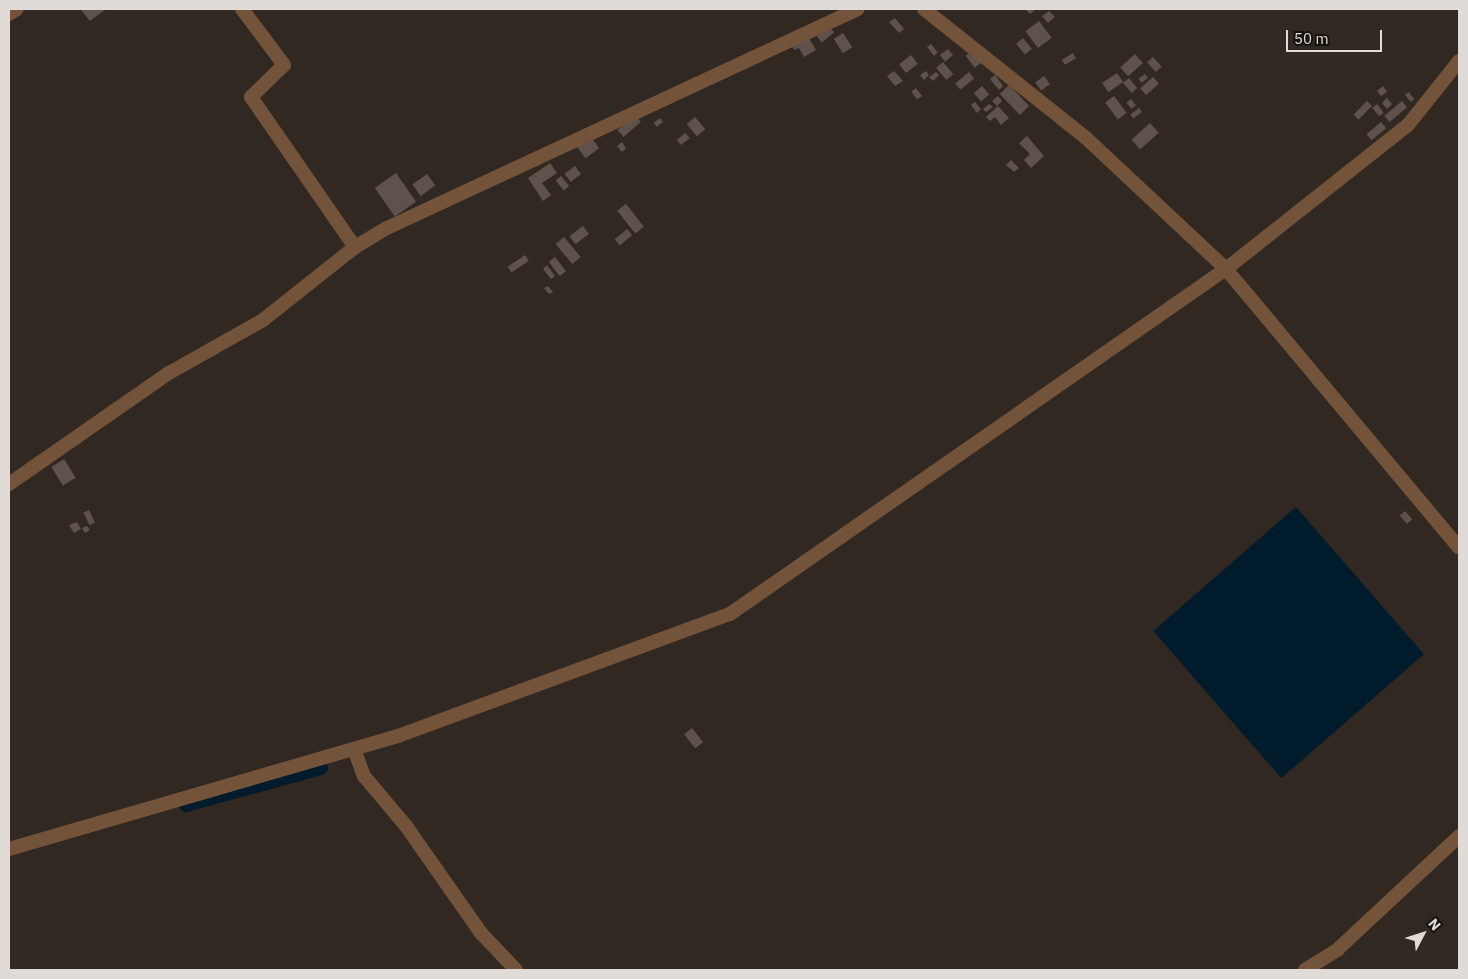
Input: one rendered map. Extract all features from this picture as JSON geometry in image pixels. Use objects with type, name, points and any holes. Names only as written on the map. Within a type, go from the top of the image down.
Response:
[{"type":"street","points":[[9,14],[18,9]]},
{"type":"street","points":[[242,9],[284,65],[251,97],[355,247]]},
{"type":"street","points":[[9,484],[169,373],[262,320],[355,247],[387,228],[858,9]]},
{"type":"street","points":[[924,9],[1085,137],[1226,269],[1459,548]]},
{"type":"street","points":[[9,849],[398,736],[730,614],[1226,269],[1408,125],[1459,61]]},
{"type":"street","points":[[354,749],[364,776],[406,826],[481,933],[516,970]]},
{"type":"street","points":[[1305,970],[1338,949],[1459,836]]},
{"type":"water","points":[[1296,507],[1424,654],[1281,778],[1153,631]]},
{"type":"building","points":[[106,9],[90,21],[81,10]]},
{"type":"building","points":[[1025,9],[1036,9],[1030,14]]},
{"type":"building","points":[[1049,11],[1055,17],[1048,23],[1042,16]]},
{"type":"building","points":[[895,18],[904,29],[899,33],[889,22]]},
{"type":"building","points":[[1039,21],[1052,38],[1038,48],[1025,31]]},
{"type":"building","points":[[829,26],[834,32],[822,42],[817,36]]},
{"type":"building","points":[[843,33],[852,47],[843,53],[834,39]]},
{"type":"building","points":[[807,35],[816,50],[804,57],[799,48],[794,50],[791,44]]},
{"type":"building","points":[[1023,38],[1032,49],[1025,55],[1016,44]]},
{"type":"building","points":[[931,44],[938,53],[934,56],[927,47]]},
{"type":"building","points":[[948,49],[953,55],[945,62],[940,55]]},
{"type":"building","points":[[972,51],[981,63],[975,68],[966,56]]},
{"type":"building","points":[[1073,53],[1076,58],[1065,65],[1062,60]]},
{"type":"building","points":[[1135,54],[1143,63],[1128,76],[1120,67]]},
{"type":"building","points":[[911,55],[918,64],[906,73],[899,64]]},
{"type":"building","points":[[1153,57],[1162,67],[1156,72],[1147,62]]},
{"type":"building","points":[[943,62],[953,74],[946,80],[936,68]]},
{"type":"building","points":[[894,71],[903,81],[895,86],[887,76]]},
{"type":"building","points":[[926,71],[929,75],[924,80],[920,75]]},
{"type":"building","points":[[936,72],[939,75],[933,81],[929,77]]},
{"type":"building","points":[[969,72],[974,78],[960,90],[955,84]]},
{"type":"building","points":[[1117,73],[1123,82],[1108,92],[1102,83]]},
{"type":"building","points":[[1145,74],[1148,78],[1142,83],[1139,79]]},
{"type":"building","points":[[995,75],[1003,86],[999,90],[990,79]]},
{"type":"building","points":[[1044,76],[1050,84],[1041,91],[1035,83]]},
{"type":"building","points":[[1153,77],[1159,84],[1146,95],[1140,88]]},
{"type":"building","points":[[1129,78],[1137,88],[1132,93],[1123,83]]},
{"type":"building","points":[[1009,85],[1029,106],[1020,115],[1000,94]]},
{"type":"building","points":[[982,86],[989,94],[981,102],[974,93]]},
{"type":"building","points":[[1383,86],[1387,92],[1381,96],[1377,91]]},
{"type":"building","points":[[916,88],[922,96],[917,100],[911,92]]},
{"type":"building","points":[[1409,92],[1414,99],[1411,102],[1405,95]]},
{"type":"building","points":[[998,96],[1002,101],[997,106],[992,101]]},
{"type":"building","points":[[1114,96],[1127,113],[1118,119],[1105,103]]},
{"type":"building","points":[[1387,98],[1392,104],[1387,109],[1382,103]]},
{"type":"building","points":[[1131,99],[1136,105],[1132,109],[1126,103]]},
{"type":"building","points":[[1367,101],[1372,106],[1359,119],[1354,114]]},
{"type":"building","points":[[1402,101],[1407,107],[1390,122],[1384,116]]},
{"type":"building","points":[[975,102],[981,109],[977,113],[971,105]]},
{"type":"building","points":[[989,104],[993,107],[986,112],[983,109]]},
{"type":"building","points":[[1377,104],[1384,113],[1379,116],[1372,108]]},
{"type":"building","points":[[998,106],[1009,118],[1001,125],[995,117],[990,121],[986,117]]},
{"type":"building","points":[[1139,108],[1142,112],[1133,119],[1130,115]]},
{"type":"building","points":[[635,115],[641,122],[624,137],[618,130]]},
{"type":"building","points":[[695,117],[705,129],[697,136],[687,124]]},
{"type":"building","points":[[660,118],[663,122],[657,127],[654,123]]},
{"type":"building","points":[[1381,122],[1386,128],[1372,140],[1366,134]]},
{"type":"building","points":[[1150,123],[1159,133],[1140,149],[1131,140]]},
{"type":"building","points":[[685,133],[690,138],[681,145],[677,140]]},
{"type":"building","points":[[1027,136],[1044,156],[1031,168],[1024,160],[1030,154],[1019,143]]},
{"type":"building","points":[[591,137],[599,148],[585,158],[577,147]]},
{"type":"building","points":[[622,142],[626,148],[622,152],[617,146]]},
{"type":"building","points":[[1011,160],[1019,168],[1014,172],[1006,165]]},
{"type":"building","points":[[550,163],[557,173],[542,183],[551,195],[543,201],[528,178]]},
{"type":"building","points":[[575,166],[581,174],[571,182],[565,174]]},
{"type":"building","points":[[396,173],[416,202],[395,217],[375,188]]},
{"type":"building","points":[[427,174],[435,185],[421,196],[412,185]]},
{"type":"building","points":[[561,176],[569,186],[564,191],[556,180]]},
{"type":"building","points":[[626,204],[644,227],[635,234],[617,211]]},
{"type":"building","points":[[583,226],[589,234],[575,244],[569,236]]},
{"type":"building","points":[[627,229],[632,235],[620,245],[615,239]]},
{"type":"building","points":[[564,237],[581,257],[572,264],[556,244]]},
{"type":"building","points":[[525,255],[529,261],[512,273],[508,267]]},
{"type":"building","points":[[555,257],[566,271],[560,276],[549,262]]},
{"type":"building","points":[[547,265],[555,276],[551,279],[543,269]]},
{"type":"building","points":[[548,286],[553,292],[549,294],[544,288]]},
{"type":"building","points":[[64,459],[76,478],[63,486],[51,467]]},
{"type":"building","points":[[89,510],[95,523],[89,525],[84,513]]},
{"type":"building","points":[[1405,511],[1412,519],[1407,524],[1400,516]]},
{"type":"building","points":[[77,522],[81,529],[74,533],[69,525]]},
{"type":"building","points":[[87,526],[90,530],[85,533],[82,528]]},
{"type":"building","points":[[692,728],[703,742],[695,748],[684,734]]},
{"type":"waterway","points":[[186,805],[321,768]]}]
